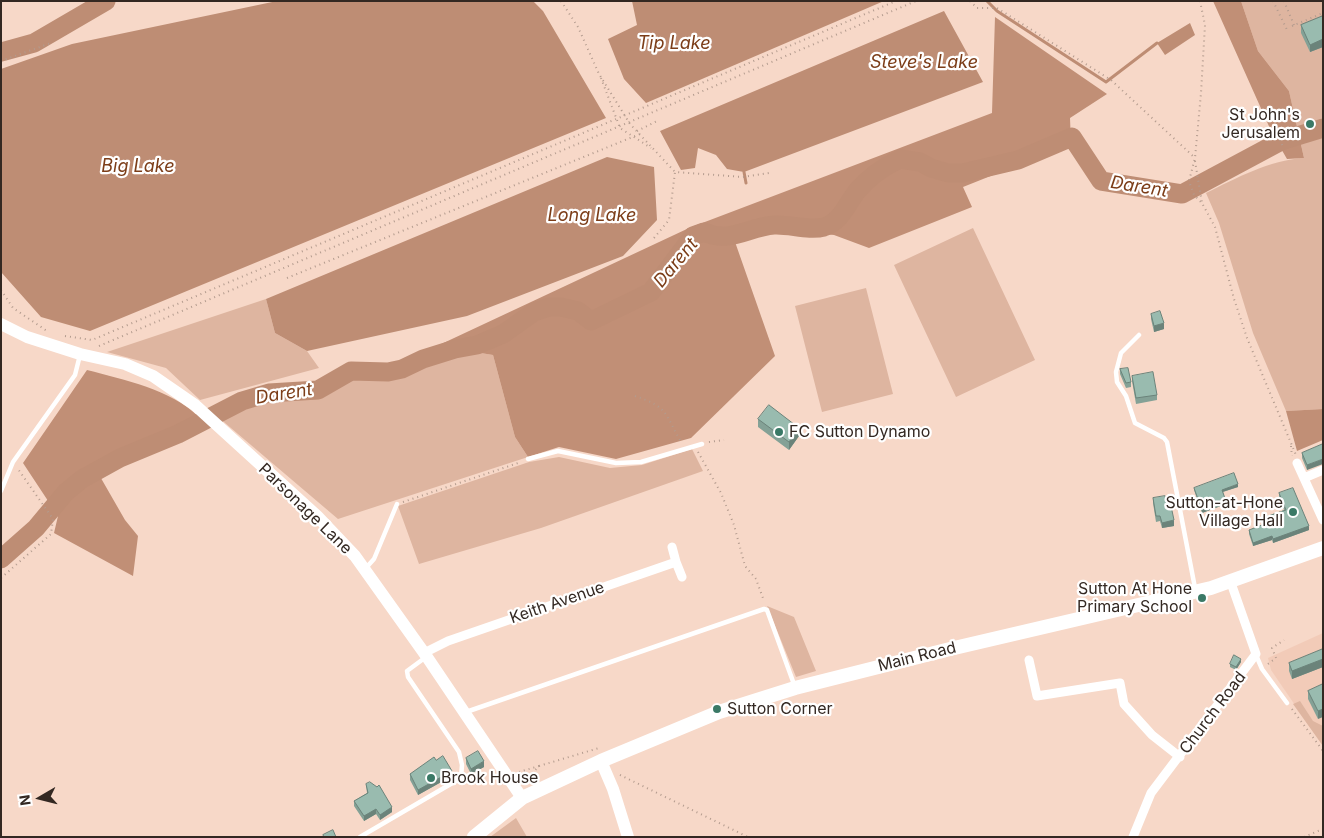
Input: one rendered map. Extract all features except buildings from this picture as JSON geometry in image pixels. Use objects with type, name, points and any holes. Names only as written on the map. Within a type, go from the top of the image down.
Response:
[{"type":"main road","name":"Main Road","points":[[474,837],[522,798],[601,761],[704,718],[795,688],[950,649],[1231,583],[1323,548]]},
{"type":"street","name":"Parsonage Lane","points":[[1,324],[27,338],[80,354],[125,364],[153,376],[195,404],[334,532],[365,569],[465,712],[522,798]]},
{"type":"street","points":[[1297,463],[1323,520]]},
{"type":"street","points":[[1304,478],[1323,470]]},
{"type":"street","points":[[672,547],[682,577]]},
{"type":"street","name":"Keith Avenue","points":[[425,655],[448,641],[676,562]]},
{"type":"street","name":"Church Road","points":[[1133,837],[1152,793],[1256,654],[1231,583]]},
{"type":"street","points":[[1029,660],[1037,696],[1120,683],[1124,704],[1152,735],[1180,757]]},
{"type":"street","points":[[601,761],[613,789],[628,837]]},
{"type":"lane","points":[[1139,335],[1121,353],[1116,372],[1117,382],[1126,396],[1135,423],[1164,438],[1167,442],[1196,592]]},
{"type":"lane","points":[[1,490],[13,462],[75,375],[80,354]]},
{"type":"lane","points":[[528,459],[558,451],[616,463],[641,462],[685,447],[702,444]]},
{"type":"lane","points":[[365,569],[374,559],[397,504]]},
{"type":"lane","points":[[465,712],[764,609],[795,688]]},
{"type":"lane","points":[[1256,654],[1262,668],[1287,703]]},
{"type":"lane","points":[[360,837],[461,778],[462,765],[458,752],[408,677],[407,671],[425,655]]},
{"type":"path","points":[[561,1],[578,27],[600,74],[619,126],[655,151]]},
{"type":"path","points":[[64,336],[92,340],[896,1]]},
{"type":"path","points":[[98,346],[916,1]]},
{"type":"path","points":[[970,1],[977,8],[997,8],[1111,80],[1195,158]]},
{"type":"path","points":[[1200,1],[1205,25],[1195,158],[1197,181],[1202,192],[1202,203]]},
{"type":"path","points":[[1273,1],[1288,32]]},
{"type":"path","points":[[1284,1],[1293,26],[1323,13]]},
{"type":"path","points":[[1,61],[51,44]]},
{"type":"path","points":[[600,74],[630,122],[675,172],[743,177],[769,173]]},
{"type":"path","points":[[637,131],[657,121]]},
{"type":"path","points":[[287,278],[640,134]]},
{"type":"path","points":[[1278,135],[1283,147]]},
{"type":"path","points":[[1195,158],[1189,181],[1194,195],[1202,203],[1214,227],[1247,338],[1291,446]]},
{"type":"path","points":[[654,238],[669,220],[675,172]]},
{"type":"path","points":[[1,290],[12,308],[54,335]]},
{"type":"path","points":[[635,396],[655,403],[670,417],[685,447]]},
{"type":"path","points":[[702,444],[724,440]]},
{"type":"path","points":[[695,445],[721,493],[734,525],[745,566],[756,579],[766,610]]},
{"type":"path","points":[[397,504],[528,459]]},
{"type":"path","points":[[1,578],[51,534],[53,520],[13,462]]},
{"type":"path","points":[[1262,668],[1276,658],[1272,648],[1284,640]]},
{"type":"path","points":[[1287,703],[1323,752]]},
{"type":"path","points":[[539,766],[604,746]]},
{"type":"path","points":[[618,775],[748,837]]},
{"type":"path","points":[[1304,837],[1323,829]]},
{"type":"shaded area","points":[[1213,1],[1241,1],[1258,51],[1289,91],[1304,158],[1287,159],[1272,133]]},
{"type":"shaded area","points":[[1241,1],[1323,1],[1323,409],[1286,411],[1253,333],[1219,223],[1206,193],[1266,166],[1291,159],[1304,158],[1289,91],[1258,51]]},
{"type":"shaded area","points":[[995,17],[1107,94],[1070,118],[1071,144],[963,187],[972,207],[869,248],[834,235],[772,229],[734,239],[775,356],[691,438],[616,459],[559,447],[528,457],[515,437],[493,355],[437,346],[689,228],[992,113]]},
{"type":"shaded area","points":[[973,228],[1035,360],[956,397],[894,265]]},
{"type":"shaded area","points":[[866,288],[893,394],[822,412],[795,306]]},
{"type":"shaded area","points":[[266,299],[275,333],[307,351],[319,368],[200,400],[166,368],[107,352]]},
{"type":"shaded area","points":[[462,350],[493,355],[515,437],[528,457],[338,519],[218,417],[263,398],[320,392],[353,375],[401,372]]},
{"type":"shaded area","points":[[87,370],[161,392],[175,399],[199,417],[94,466],[125,520],[138,536],[133,576],[54,533],[58,516],[23,463]]},
{"type":"shaded area","points":[[1323,409],[1323,440],[1297,451],[1286,411]]},
{"type":"shaded area","points":[[692,449],[703,471],[541,528],[419,564],[398,506],[529,462],[559,457],[610,468],[642,465]]},
{"type":"shaded area","points":[[767,606],[794,617],[816,671],[796,677]]},
{"type":"shaded area","points":[[1323,633],[1323,746],[1271,670],[1268,658]]},
{"type":"shaded area","points":[[1300,701],[1313,721],[1323,726],[1323,746],[1293,704]]},
{"type":"shaded area","points":[[516,818],[527,837],[490,837]]},
{"type":"water","name":"Big Lake","points":[[277,1],[533,1],[543,11],[606,118],[90,331],[41,317],[1,272],[1,69],[72,44]]},
{"type":"water","name":"Tip Lake","points":[[632,1],[884,1],[646,103],[624,79],[608,39],[637,25]]},
{"type":"water","name":"Steve's Lake","points":[[944,11],[983,82],[744,172],[727,169],[716,155],[698,148],[695,168],[681,170],[660,131]]},
{"type":"water","points":[[1190,23],[1195,35],[1165,55],[1157,43]]},
{"type":"water","name":"Long Lake","points":[[607,157],[654,167],[657,220],[623,256],[467,316],[307,351],[275,333],[266,299]]},
{"type":"waterway","name":"Darent","points":[[1,52],[34,43],[106,1]]},
{"type":"waterway","points":[[987,1],[997,11],[1106,82],[1157,43]]},
{"type":"waterway","name":"Darent","points":[[1,559],[36,528],[66,492],[82,479],[120,458],[178,434],[242,401],[269,393],[318,390],[351,371],[388,372],[402,369],[423,359],[455,349],[477,345],[503,334],[534,312],[549,307],[561,307],[578,311],[591,321],[651,292],[693,236],[704,232],[713,235],[731,236],[774,225],[812,228],[830,225],[839,217],[866,181],[900,159],[920,162],[931,168],[948,173],[963,173],[1018,160],[1072,137],[1101,181],[1182,194],[1281,141],[1323,128]]},
{"type":"waterway","points":[[744,172],[746,183]]},
{"type":"place","name":"St John's Jerusalem","points":[[1310,124]]},
{"type":"place","name":"FC Sutton Dynamo","points":[[779,432]]},
{"type":"place","name":"Sutton-at-Hone Village Hall","points":[[1293,512]]},
{"type":"place","name":"Sutton At Hone Primary School","points":[[1202,598]]},
{"type":"place","name":"Sutton Corner","points":[[717,709]]},
{"type":"place","name":"Brook House","points":[[431,778]]}]
